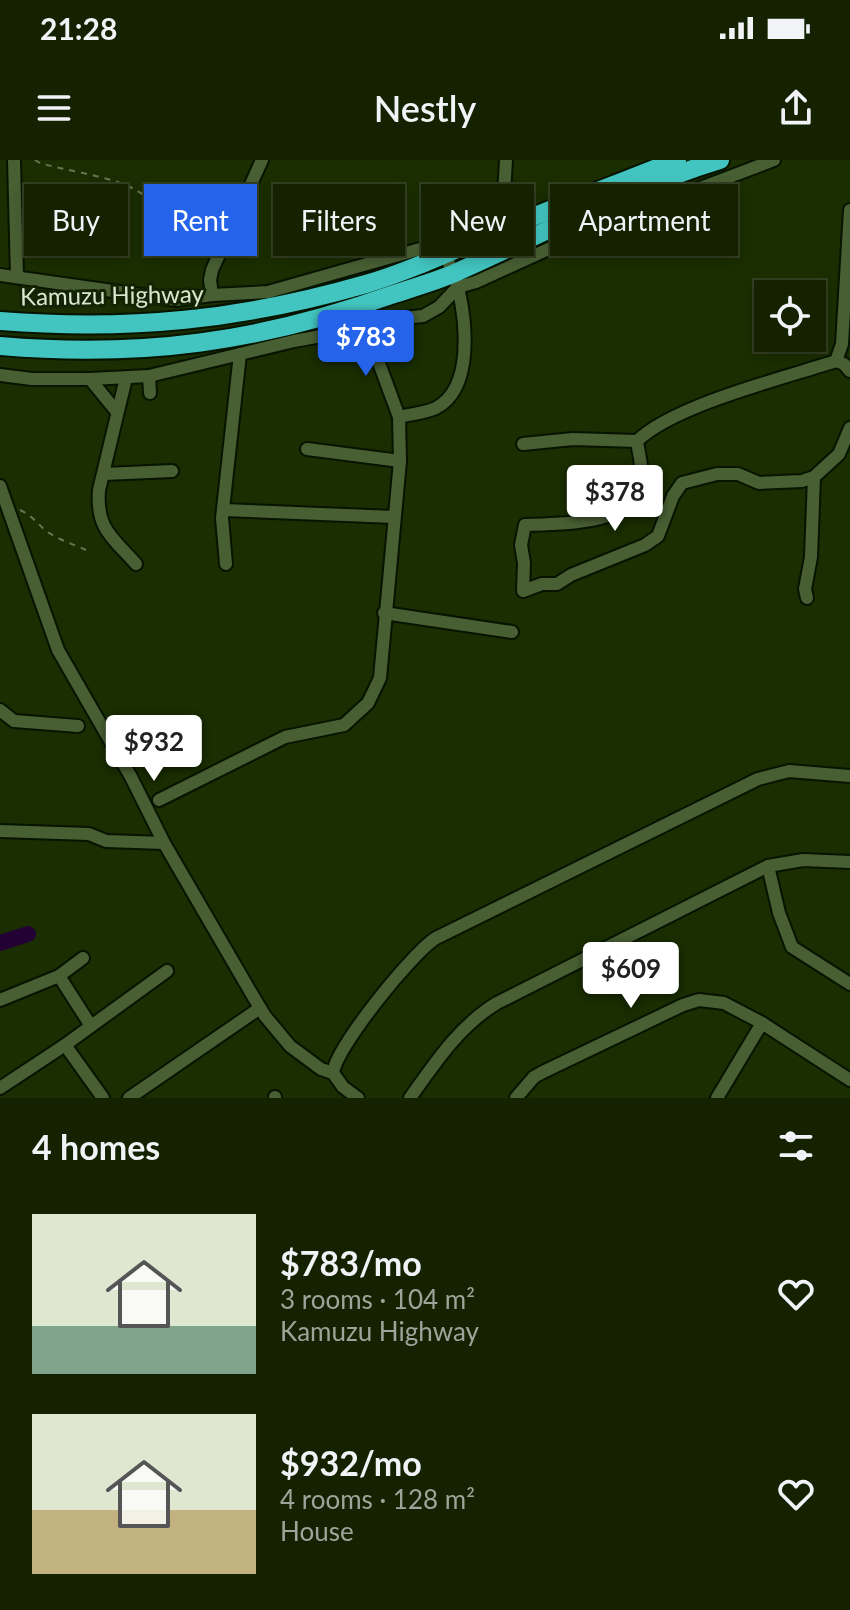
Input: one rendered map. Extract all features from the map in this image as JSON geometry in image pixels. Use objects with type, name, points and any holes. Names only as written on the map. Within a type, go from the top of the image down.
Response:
[{"type":"highway","name":"Kamuzu Highway","points":[[534,216],[677,160]]},
{"type":"highway","name":"Kamuzu Highway","points":[[0,346],[115,350],[194,345],[286,328],[456,280],[627,196],[720,160]]},
{"type":"highway","name":"Kamuzu Highway","points":[[0,321],[114,325],[233,316],[370,283],[438,256]]},
{"type":"street","points":[[14,160],[17,276]]},
{"type":"street","points":[[212,295],[210,280],[213,266],[262,160]]},
{"type":"street","points":[[505,184],[506,160]]},
{"type":"street","points":[[456,280],[476,282],[590,230],[774,160]]},
{"type":"street","points":[[836,361],[842,344],[850,210]]},
{"type":"street","points":[[0,275],[176,300],[268,292],[421,249]]},
{"type":"street","points":[[399,417],[433,410],[452,393],[460,375],[465,333],[456,280],[446,256]]},
{"type":"street","points":[[0,375],[32,379],[149,376],[294,341],[366,328],[386,320],[418,317],[432,312],[456,280]]},
{"type":"street","points":[[377,301],[386,320]]},
{"type":"street","points":[[159,800],[285,737],[344,725],[368,703],[380,678],[400,461],[399,417],[366,328]]},
{"type":"street","points":[[226,564],[223,510],[240,354]]},
{"type":"street","points":[[836,361],[850,371]]},
{"type":"street","points":[[523,444],[573,439],[637,441],[663,422],[703,405],[836,361]]},
{"type":"street","points":[[149,376],[150,393]]},
{"type":"street","points":[[126,378],[99,490],[100,519],[108,533],[136,564]]},
{"type":"street","points":[[90,379],[117,412]]},
{"type":"street","points":[[637,441],[641,464],[640,489],[631,505],[612,515],[592,519],[525,525],[521,545],[523,591],[542,584],[557,584],[571,575],[645,545],[658,536],[673,496],[682,483],[717,474],[738,474],[759,483],[802,481],[814,477],[839,454],[850,428]]},
{"type":"street","points":[[307,449],[400,461]]},
{"type":"street","points":[[104,474],[172,471]]},
{"type":"street","points":[[807,598],[805,589],[811,557],[814,477]]},
{"type":"street","points":[[0,486],[58,650],[131,777],[164,843],[260,1008],[290,1046],[321,1069],[333,1073],[343,1087],[358,1098]]},
{"type":"street","points":[[223,510],[394,517]]},
{"type":"street","points":[[384,613],[512,632]]},
{"type":"street","points":[[0,710],[14,721],[78,726]]},
{"type":"street","points":[[333,1073],[339,1055],[357,1028],[420,952],[436,938],[758,779],[789,771],[850,776]]},
{"type":"street","points":[[0,831],[89,834],[106,841],[164,843]]},
{"type":"street","points":[[410,1098],[476,1016],[768,866],[803,860],[850,862]]},
{"type":"street","points":[[768,866],[779,913],[792,947],[850,984]]},
{"type":"street","points":[[0,1000],[59,976],[83,958]]},
{"type":"street","points":[[0,1088],[167,971]]},
{"type":"street","points":[[59,976],[91,1026]]},
{"type":"street","points":[[516,1098],[534,1077],[699,1000],[724,1003],[762,1023],[850,1080]]},
{"type":"street","points":[[129,1098],[260,1008]]},
{"type":"street","points":[[718,1097],[762,1023]]},
{"type":"street","points":[[65,1045],[103,1098]]},
{"type":"path","points":[[35,160],[131,187],[184,225],[201,242],[213,266]]},
{"type":"path","points":[[7,505],[30,515],[53,535],[86,550]]},
{"type":"waterway","points":[[0,943],[28,934]]}]
